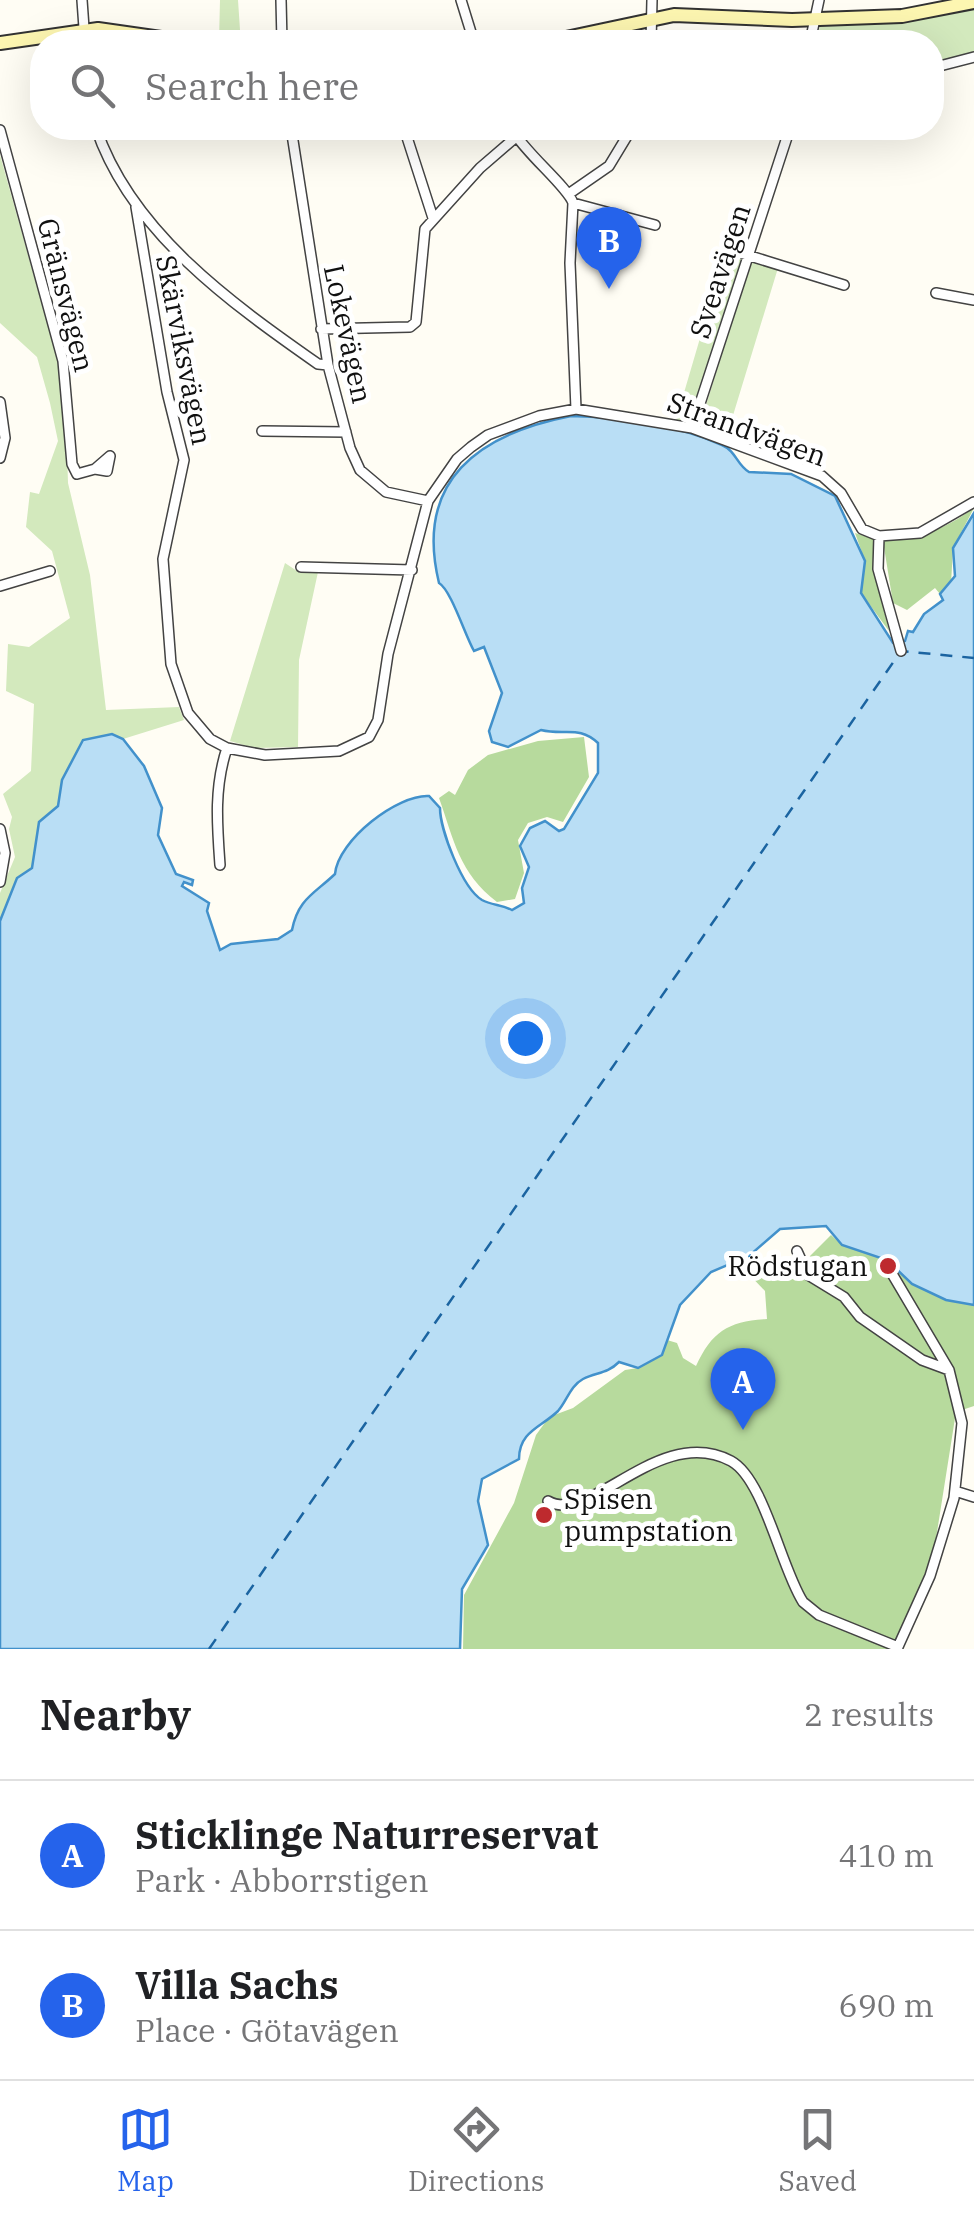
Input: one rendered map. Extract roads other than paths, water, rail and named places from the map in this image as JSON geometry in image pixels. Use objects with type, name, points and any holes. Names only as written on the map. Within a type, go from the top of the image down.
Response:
[{"type":"street","points":[[82,0],[84,30]]},
{"type":"street","points":[[281,0],[282,30]]},
{"type":"street","points":[[462,0],[471,30]]},
{"type":"street","points":[[652,0],[653,30]]},
{"type":"street","points":[[812,30],[818,0]]},
{"type":"street","points":[[602,30],[691,14],[792,20],[902,16],[974,2]]},
{"type":"street","points":[[0,42],[30,40]]},
{"type":"street","points":[[944,65],[974,58]]},
{"type":"street","name":"Gränsvägen","points":[[0,130],[63,361],[72,464],[77,474],[94,469]]},
{"type":"street","points":[[102,140],[136,207],[237,307],[318,364],[328,365]]},
{"type":"street","name":"Lokevägen","points":[[293,140],[328,365],[360,470],[386,492],[428,501]]},
{"type":"street","points":[[408,140],[433,218]]},
{"type":"street","points":[[321,330],[410,326],[416,322],[425,229],[506,140]]},
{"type":"street","points":[[520,140],[546,175],[571,198],[655,225]]},
{"type":"street","points":[[576,410],[571,198],[609,166],[625,140]]},
{"type":"street","name":"Sveavägen","points":[[692,428],[786,140]]},
{"type":"street","name":"Skärviksvägen","points":[[136,207],[164,374],[184,460],[162,559],[169,649],[188,713],[210,739],[228,748]]},
{"type":"street","points":[[734,252],[844,284]]},
{"type":"street","points":[[936,293],[974,300]]},
{"type":"street","points":[[0,402],[5,438],[0,458]]},
{"type":"street","name":"Strandvägen","points":[[428,501],[457,459],[488,435],[539,416],[576,410],[692,428],[822,476],[841,493],[862,529],[879,536]]},
{"type":"street","points":[[262,431],[346,432]]},
{"type":"street","points":[[220,865],[216,802],[218,775],[228,748],[265,755],[339,751],[369,737],[378,720],[388,654],[428,501]]},
{"type":"street","points":[[901,651],[895,616],[880,580],[879,536],[920,534],[974,502]]},
{"type":"street","points":[[301,567],[412,570]]},
{"type":"street","points":[[0,586],[50,571]]},
{"type":"street","points":[[0,828],[5,852],[0,882]]},
{"type":"street","points":[[797,1251],[808,1275],[844,1297],[860,1317],[922,1360],[950,1370]]},
{"type":"street","points":[[548,1501],[560,1508],[574,1508],[613,1481],[653,1463],[687,1453],[716,1455],[742,1470],[752,1485],[803,1602],[819,1615],[898,1648],[930,1576],[955,1491],[962,1423],[950,1370],[892,1272]]},
{"type":"street","points":[[955,1491],[974,1497]]},
{"type":"water","points":[[571,416],[628,420],[686,432],[727,448],[749,472],[791,474],[835,496],[865,561],[861,593],[893,643],[905,641],[908,631],[913,632],[924,614],[943,600],[940,594],[955,576],[953,548],[974,513],[974,1305],[946,1300],[912,1284],[887,1260],[842,1245],[826,1226],[780,1229],[749,1256],[711,1272],[680,1305],[662,1355],[638,1368],[619,1362],[579,1382],[558,1411],[527,1436],[519,1459],[482,1479],[478,1501],[488,1545],[462,1589],[460,1649],[0,1649],[0,921],[17,878],[32,868],[39,822],[58,806],[62,780],[83,740],[112,734],[123,739],[144,766],[162,808],[158,835],[176,874],[193,880],[192,885],[184,882],[182,886],[209,903],[207,911],[220,950],[231,944],[278,939],[292,930],[303,904],[335,874],[347,847],[358,834],[386,811],[416,797],[429,796],[440,808],[454,857],[474,893],[486,902],[512,910],[524,903],[522,888],[529,867],[520,846],[530,828],[545,821],[559,831],[564,829],[598,773],[598,743],[578,733],[541,730],[508,747],[492,742],[489,731],[502,693],[484,647],[474,651],[453,603],[439,583],[434,547],[436,516],[446,490],[461,468],[482,450],[508,435]]},
{"type":"place","name":"Villa Sachs","points":[[609,289]]},
{"type":"place","name":"Rödstugan","points":[[888,1266]]},
{"type":"place","name":"Sticklinge Naturreservat","points":[[743,1430]]},
{"type":"place","name":"Spisen pumpstation","points":[[544,1515]]}]
